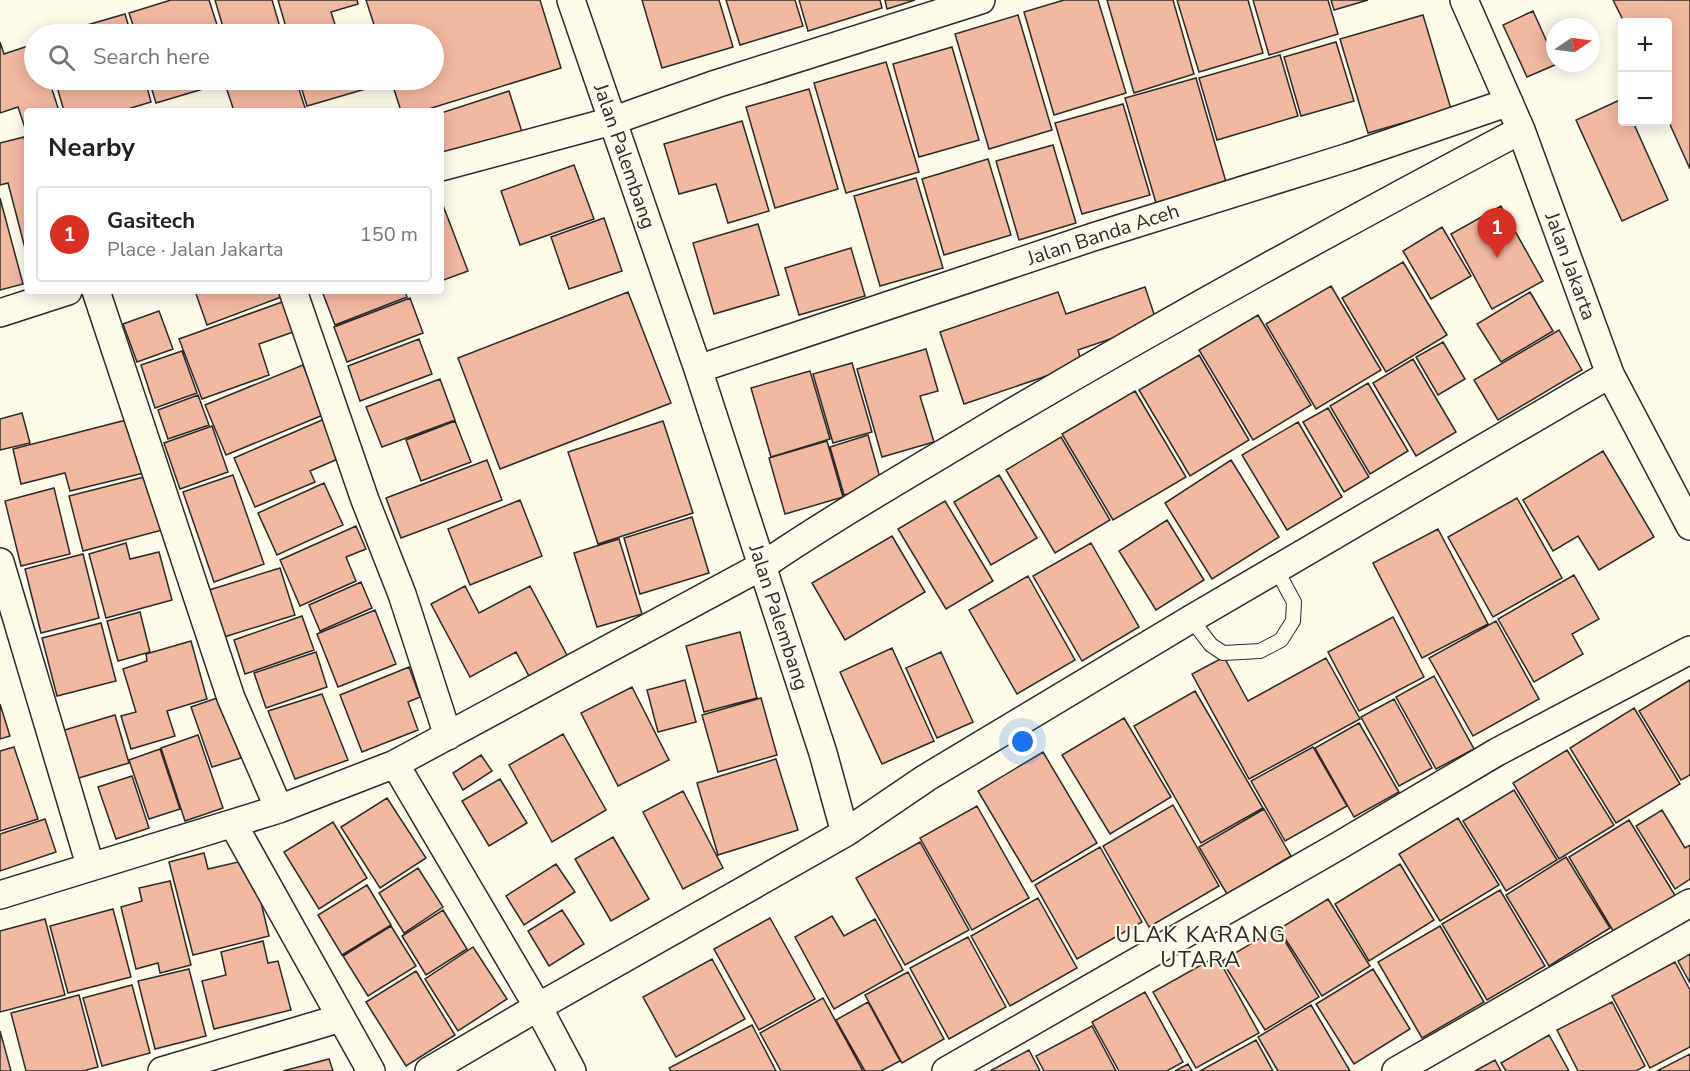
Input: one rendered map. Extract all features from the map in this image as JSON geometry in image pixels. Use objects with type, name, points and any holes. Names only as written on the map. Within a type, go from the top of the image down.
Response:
[{"type":"street","name":"Jalan Palembang","points":[[571,0],[698,369],[823,753],[844,833]]},
{"type":"street","points":[[444,166],[612,121],[716,84],[981,0]]},
{"type":"street","name":"Jalan Jakarta","points":[[1464,0],[1521,129],[1610,374],[1690,526]]},
{"type":"street","name":"Jalan Banda Aceh","points":[[698,369],[1093,237],[1349,157],[1509,102]]},
{"type":"street","points":[[0,895],[90,865],[279,809],[395,764],[762,566],[818,528],[1080,372],[1312,241],[1521,129]]},
{"type":"street","points":[[0,313],[59,294]]},
{"type":"street","points":[[97,294],[231,698],[279,809]]},
{"type":"street","points":[[294,294],[366,500],[402,594],[448,736]]},
{"type":"street","points":[[429,1071],[844,833],[926,778],[1191,619],[1610,374]]},
{"type":"street","points":[[0,562],[90,865]]},
{"type":"street","points":[[946,1071],[1330,851],[1497,752],[1690,650]]},
{"type":"street","points":[[395,764],[538,1007],[572,1071]]},
{"type":"street","points":[[232,824],[371,1071]]},
{"type":"street","points":[[1396,1071],[1690,903]]},
{"type":"street","points":[[162,1071],[341,1018]]},
{"type":"lane","points":[[1191,619],[1211,645],[1223,653],[1260,651],[1281,640],[1293,621],[1294,602],[1276,569]]},
{"type":"building","points":[[171,0],[209,0],[217,24],[133,24],[129,13]]},
{"type":"building","points":[[215,0],[272,0],[279,24],[222,24]]},
{"type":"building","points":[[278,0],[357,0],[358,4],[331,12],[335,24],[285,24]]},
{"type":"building","points":[[366,0],[540,0],[561,68],[432,108],[400,108],[394,90],[444,90],[444,24],[374,24]]},
{"type":"building","points":[[642,0],[719,0],[733,47],[662,68]]},
{"type":"building","points":[[726,0],[795,0],[803,26],[740,45]]},
{"type":"building","points":[[799,0],[880,0],[882,8],[808,31]]},
{"type":"building","points":[[885,0],[915,0],[887,9]]},
{"type":"building","points":[[1064,0],[1098,0],[1126,93],[1054,115],[1024,12]]},
{"type":"building","points":[[1107,0],[1173,0],[1194,74],[1134,93]]},
{"type":"building","points":[[1177,0],[1248,0],[1263,53],[1199,72]]},
{"type":"building","points":[[1253,0],[1328,0],[1338,34],[1269,55]]},
{"type":"building","points":[[1331,0],[1368,0],[1334,10]]},
{"type":"building","points":[[1613,0],[1690,0],[1690,169],[1671,126],[1672,18],[1622,18]]},
{"type":"building","points":[[1533,11],[1546,40],[1546,69],[1527,77],[1503,25]]},
{"type":"building","points":[[125,14],[128,24],[90,24]]},
{"type":"building","points":[[1018,15],[1052,130],[989,149],[955,34]]},
{"type":"building","points":[[1423,15],[1451,109],[1368,133],[1340,39]]},
{"type":"building","points":[[0,42],[4,54],[24,47],[24,90],[52,90],[58,108],[24,108],[24,125],[18,107],[0,113]]},
{"type":"building","points":[[1336,42],[1354,101],[1301,116],[1284,57]]},
{"type":"building","points":[[952,47],[979,140],[919,157],[893,64]]},
{"type":"building","points":[[1280,55],[1298,116],[1217,140],[1199,78]]},
{"type":"building","points":[[886,62],[919,172],[846,193],[814,83]]},
{"type":"building","points":[[1196,78],[1226,182],[1156,203],[1125,98]]},
{"type":"building","points":[[809,89],[838,189],[775,208],[746,107]]},
{"type":"building","points":[[58,90],[148,90],[151,102],[131,108],[63,108]]},
{"type":"building","points":[[152,90],[200,90],[156,103]]},
{"type":"building","points":[[227,90],[299,90],[305,108],[233,108]]},
{"type":"building","points":[[302,90],[362,90],[307,106]]},
{"type":"building","points":[[509,91],[522,132],[444,156],[444,112]]},
{"type":"building","points":[[1618,101],[1618,126],[1635,126],[1668,200],[1622,221],[1576,120]]},
{"type":"building","points":[[1123,104],[1150,195],[1082,214],[1055,123]]},
{"type":"building","points":[[742,121],[769,211],[728,223],[716,184],[679,194],[664,144]]},
{"type":"building","points":[[24,137],[24,244],[8,183],[0,185],[0,143]]},
{"type":"building","points":[[1053,145],[1076,223],[1019,240],[996,161]]},
{"type":"building","points":[[988,159],[1011,235],[944,255],[922,179]]},
{"type":"building","points":[[574,165],[594,219],[520,245],[501,191]]},
{"type":"building","points":[[916,178],[943,268],[880,286],[854,196]]},
{"type":"building","points":[[0,198],[23,284],[0,290]]},
{"type":"building","points":[[1501,206],[1543,281],[1492,309],[1451,234]]},
{"type":"building","points":[[444,208],[468,271],[444,280]]},
{"type":"building","points":[[604,218],[622,271],[569,289],[551,237]]},
{"type":"building","points":[[758,224],[779,295],[714,314],[693,243]]},
{"type":"building","points":[[1442,227],[1471,276],[1431,299],[1403,251]]},
{"type":"building","points":[[851,248],[865,296],[799,315],[785,268]]},
{"type":"building","points":[[1403,262],[1447,335],[1386,372],[1342,298]]},
{"type":"building","points":[[1331,286],[1381,370],[1316,409],[1266,324]]},
{"type":"building","points":[[1145,287],[1157,323],[1078,350],[1082,364],[964,404],[940,332],[1058,292],[1066,314]]},
{"type":"building","points":[[628,292],[671,403],[500,469],[458,358]]},
{"type":"building","points":[[1530,292],[1553,331],[1501,362],[1477,324]]},
{"type":"building","points":[[196,294],[280,294],[281,297],[207,325]]},
{"type":"building","points":[[323,294],[406,294],[407,297],[335,325]]},
{"type":"building","points":[[410,298],[423,333],[347,362],[334,327]]},
{"type":"building","points":[[285,301],[296,331],[259,344],[269,375],[202,399],[179,339]]},
{"type":"building","points":[[159,311],[173,349],[137,362],[123,324]]},
{"type":"building","points":[[1258,315],[1311,405],[1253,440],[1199,350]]},
{"type":"building","points":[[1559,330],[1582,370],[1498,420],[1474,380]]},
{"type":"building","points":[[419,339],[432,374],[360,401],[348,366]]},
{"type":"building","points":[[1443,342],[1465,379],[1438,395],[1416,357]]},
{"type":"building","points":[[926,349],[938,391],[920,396],[934,442],[882,457],[857,369]]},
{"type":"building","points":[[182,351],[197,393],[155,408],[141,365]]},
{"type":"building","points":[[1199,355],[1249,440],[1190,476],[1139,390]]},
{"type":"building","points":[[1413,359],[1456,432],[1416,456],[1373,383]]},
{"type":"building","points":[[852,363],[872,432],[833,443],[813,374]]},
{"type":"building","points":[[303,365],[323,415],[226,455],[205,405]]},
{"type":"building","points":[[810,371],[830,439],[771,457],[751,388]]},
{"type":"building","points":[[440,379],[455,420],[382,447],[366,407]]},
{"type":"building","points":[[1368,383],[1408,451],[1370,474],[1330,406]]},
{"type":"building","points":[[1135,391],[1186,477],[1113,520],[1062,434]]},
{"type":"building","points":[[198,395],[209,425],[168,439],[158,410]]},
{"type":"building","points":[[1328,408],[1369,477],[1344,492],[1303,422]]},
{"type":"building","points":[[22,413],[30,443],[0,450],[0,419]]},
{"type":"building","points":[[329,417],[345,456],[310,471],[315,482],[255,507],[234,458]]},
{"type":"building","points":[[134,418],[148,472],[70,491],[65,473],[21,484],[13,449]]},
{"type":"building","points":[[455,421],[471,462],[421,481],[406,440]]},
{"type":"building","points":[[663,421],[693,513],[598,544],[568,452]]},
{"type":"building","points":[[1298,422],[1342,497],[1287,530],[1242,455]]},
{"type":"building","points":[[212,426],[228,472],[180,489],[164,443]]},
{"type":"building","points":[[868,435],[882,485],[844,495],[830,447]]},
{"type":"building","points":[[1061,437],[1110,520],[1055,553],[1006,470]]},
{"type":"building","points":[[827,441],[843,497],[785,514],[769,458]]},
{"type":"building","points":[[1603,451],[1654,537],[1599,570],[1578,536],[1553,551],[1523,500]]},
{"type":"building","points":[[487,460],[502,500],[401,538],[386,498]]},
{"type":"building","points":[[1231,460],[1279,537],[1212,579],[1165,503]]},
{"type":"building","points":[[152,475],[166,529],[83,551],[69,496]]},
{"type":"building","points":[[233,475],[264,564],[214,582],[183,492]]},
{"type":"building","points":[[999,475],[1037,538],[991,565],[954,502]]},
{"type":"building","points":[[324,483],[343,525],[277,555],[258,513]]},
{"type":"building","points":[[54,488],[70,554],[21,566],[5,501]]},
{"type":"building","points":[[1517,498],[1562,578],[1493,617],[1448,537]]},
{"type":"building","points":[[520,500],[542,556],[470,585],[448,529]]},
{"type":"building","points":[[945,501],[993,581],[946,609],[898,529]]},
{"type":"building","points":[[692,517],[709,573],[640,594],[624,538]]},
{"type":"building","points":[[1167,520],[1204,580],[1156,610],[1119,551]]},
{"type":"building","points":[[356,526],[366,549],[346,557],[356,581],[300,606],[280,560]]},
{"type":"building","points":[[1438,529],[1488,624],[1422,658],[1373,563]]},
{"type":"building","points":[[892,536],[925,592],[845,640],[812,583]]},
{"type":"building","points":[[619,539],[642,614],[597,627],[574,553]]},
{"type":"building","points":[[126,543],[130,559],[159,552],[172,600],[106,618],[89,554]]},
{"type":"building","points":[[1091,543],[1139,627],[1082,661],[1033,576]]},
{"type":"building","points":[[83,554],[99,618],[41,633],[25,569]]},
{"type":"building","points":[[280,568],[295,615],[224,637],[209,590]]},
{"type":"building","points":[[1574,575],[1599,619],[1572,634],[1583,654],[1534,682],[1498,619]]},
{"type":"building","points":[[1028,576],[1075,660],[1017,694],[969,610]]},
{"type":"building","points":[[361,582],[372,608],[320,631],[309,605]]},
{"type":"building","points":[[465,586],[479,613],[530,586],[568,657],[530,678],[516,652],[470,677],[431,604]]},
{"type":"building","points":[[375,610],[396,664],[338,687],[317,634]]},
{"type":"building","points":[[140,612],[150,652],[118,661],[107,621]]},
{"type":"building","points":[[302,616],[314,650],[245,674],[234,640]]},
{"type":"building","points":[[1393,617],[1424,677],[1359,711],[1328,652]]},
{"type":"building","points":[[1496,621],[1539,699],[1473,736],[1429,658]]},
{"type":"building","points":[[101,623],[116,681],[57,696],[42,638]]},
{"type":"building","points":[[740,632],[757,698],[704,712],[686,646]]},
{"type":"building","points":[[191,641],[207,699],[167,711],[175,736],[131,749],[121,716],[136,712],[123,669],[147,661],[146,654]]},
{"type":"building","points":[[892,648],[934,741],[882,764],[840,672]]},
{"type":"building","points":[[316,652],[327,687],[266,708],[254,673]]},
{"type":"building","points":[[941,652],[973,722],[937,738],[906,668]]},
{"type":"building","points":[[1224,657],[1248,701],[1326,658],[1360,719],[1249,779],[1192,674]]},
{"type":"building","points":[[409,667],[420,697],[408,702],[418,730],[362,752],[340,695]]},
{"type":"building","points":[[1434,676],[1474,749],[1436,769],[1396,697]]},
{"type":"building","points":[[685,680],[696,722],[658,732],[647,690]]},
{"type":"building","points":[[1690,680],[1690,775],[1681,780],[1639,711]]},
{"type":"building","points":[[632,687],[669,760],[618,786],[581,713]]},
{"type":"building","points":[[1195,691],[1263,808],[1201,843],[1134,726]]},
{"type":"building","points":[[322,694],[348,760],[295,779],[268,711]]},
{"type":"building","points":[[220,697],[241,758],[212,767],[191,707]]},
{"type":"building","points":[[761,698],[777,755],[718,772],[702,715]]},
{"type":"building","points":[[1394,699],[1432,768],[1399,786],[1361,717]]},
{"type":"building","points":[[0,704],[10,736],[0,739]]},
{"type":"building","points":[[1634,708],[1680,784],[1616,823],[1570,748]]},
{"type":"building","points":[[115,715],[129,763],[72,780],[58,732]]},
{"type":"building","points":[[1124,718],[1171,797],[1110,834],[1062,755]]},
{"type":"building","points":[[1359,723],[1399,792],[1354,817],[1315,748]]},
{"type":"building","points":[[563,734],[606,810],[552,842],[509,765]]},
{"type":"building","points":[[198,735],[223,808],[185,821],[161,748]]},
{"type":"building","points":[[14,747],[38,819],[0,831],[0,751]]},
{"type":"building","points":[[1313,747],[1347,806],[1285,841],[1251,781]]},
{"type":"building","points":[[160,749],[180,809],[149,819],[129,760]]},
{"type":"building","points":[[1567,750],[1614,825],[1559,859],[1513,783]]},
{"type":"building","points":[[1043,752],[1097,843],[1032,882],[978,791]]},
{"type":"building","points":[[481,755],[492,771],[463,790],[453,773]]},
{"type":"building","points":[[776,759],[798,830],[718,855],[697,783]]},
{"type":"building","points":[[132,776],[149,828],[116,839],[98,787]]},
{"type":"building","points":[[500,779],[527,823],[489,846],[462,801]]},
{"type":"building","points":[[1514,790],[1557,860],[1506,891],[1463,821]]},
{"type":"building","points":[[683,791],[723,868],[683,889],[643,812]]},
{"type":"building","points":[[387,798],[426,858],[380,888],[341,827]]},
{"type":"building","points":[[1173,805],[1219,886],[1149,927],[1103,846]]},
{"type":"building","points":[[977,806],[1029,898],[972,930],[920,838]]},
{"type":"building","points":[[1264,809],[1291,856],[1227,894],[1199,847]]},
{"type":"building","points":[[1662,810],[1685,848],[1690,845],[1690,879],[1675,889],[1636,826]]},
{"type":"building","points":[[1458,818],[1499,885],[1440,921],[1399,854]]},
{"type":"building","points":[[45,819],[56,852],[0,871],[0,834]]},
{"type":"building","points":[[1629,820],[1676,897],[1615,934],[1569,857]]},
{"type":"building","points":[[333,822],[367,878],[319,909],[284,852]]},
{"type":"building","points":[[613,837],[649,899],[611,921],[575,859]]},
{"type":"building","points":[[920,842],[969,930],[905,965],[856,878]]},
{"type":"building","points":[[1100,847],[1142,922],[1077,959],[1035,885]]},
{"type":"building","points":[[204,853],[208,869],[238,862],[259,894],[269,936],[193,955],[169,862]]},
{"type":"building","points":[[1566,857],[1610,928],[1549,966],[1506,895]]},
{"type":"building","points":[[556,864],[575,892],[524,925],[506,896]]},
{"type":"building","points":[[1400,864],[1434,920],[1369,961],[1335,904]]},
{"type":"building","points":[[418,868],[443,907],[404,933],[379,893]]},
{"type":"building","points":[[170,881],[191,965],[160,973],[158,963],[136,969],[121,907],[142,901],[139,888]]},
{"type":"building","points":[[367,885],[391,925],[342,955],[318,915]]},
{"type":"building","points":[[1500,890],[1545,966],[1487,1000],[1442,924]]},
{"type":"building","points":[[1038,898],[1077,968],[1010,1006],[971,936]]},
{"type":"building","points":[[1328,899],[1370,966],[1322,996],[1279,929]]},
{"type":"building","points":[[113,909],[131,977],[68,993],[50,926]]},
{"type":"building","points":[[443,910],[467,949],[426,975],[402,936]]},
{"type":"building","points":[[562,910],[584,944],[549,966],[528,931]]},
{"type":"building","points":[[832,916],[844,936],[875,919],[903,970],[834,1009],[795,937]]},
{"type":"building","points":[[770,918],[815,999],[759,1030],[714,949]]},
{"type":"building","points":[[45,919],[65,995],[0,1012],[0,931]]},
{"type":"building","points":[[391,926],[416,966],[368,996],[343,956]]},
{"type":"building","points":[[1440,926],[1484,1002],[1422,1038],[1378,962]]},
{"type":"building","points":[[1277,928],[1319,997],[1265,1030],[1222,961]]},
{"type":"building","points":[[968,937],[1006,1007],[949,1039],[910,968]]},
{"type":"building","points":[[263,941],[268,963],[278,961],[291,1010],[214,1029],[202,981],[226,975],[221,952]]},
{"type":"building","points":[[473,947],[507,999],[458,1031],[425,979]]},
{"type":"building","points":[[1690,954],[1690,983],[1678,961]]},
{"type":"building","points":[[1217,956],[1259,1033],[1196,1068],[1153,992]]},
{"type":"building","points":[[712,959],[745,1019],[676,1057],[643,997]]},
{"type":"building","points":[[1675,962],[1690,990],[1690,1047],[1650,1068],[1612,996]]},
{"type":"building","points":[[189,969],[206,1036],[155,1049],[138,981]]},
{"type":"building","points":[[1373,969],[1410,1029],[1354,1064],[1316,1004]]},
{"type":"building","points":[[416,971],[455,1035],[406,1066],[366,1002]]},
{"type":"building","points":[[908,972],[944,1039],[902,1063],[865,995]]},
{"type":"building","points":[[132,985],[150,1053],[102,1066],[83,998]]},
{"type":"building","points":[[1145,992],[1183,1062],[1167,1071],[1119,1071],[1092,1022]]},
{"type":"building","points":[[79,995],[98,1067],[83,1071],[26,1071],[11,1013]]},
{"type":"building","points":[[823,998],[863,1071],[781,1071],[760,1033]]},
{"type":"building","points":[[868,1002],[900,1061],[881,1071],[865,1071],[836,1020]]},
{"type":"building","points":[[1612,1002],[1645,1066],[1636,1071],[1578,1071],[1557,1030]]},
{"type":"building","points":[[1311,1005],[1350,1071],[1278,1071],[1258,1037]]},
{"type":"building","points":[[752,1025],[776,1071],[671,1071],[669,1068]]},
{"type":"building","points":[[1092,1026],[1116,1071],[1044,1071],[1036,1056]]},
{"type":"building","points":[[0,1031],[11,1071],[0,1071]]},
{"type":"building","points":[[1549,1035],[1569,1071],[1506,1071],[1501,1063]]},
{"type":"building","points":[[1256,1040],[1273,1071],[1200,1071]]},
{"type":"building","points":[[1029,1050],[1040,1071],[990,1071]]},
{"type":"building","points":[[1690,1054],[1690,1071],[1657,1071]]},
{"type":"building","points":[[329,1059],[333,1071],[283,1071]]},
{"type":"building","points":[[1495,1060],[1501,1071],[1475,1071]]},
{"type":"building","points":[[1188,1064],[1192,1071],[1175,1071]]},
{"type":"place","name":"Gasitech","points":[[1497,258]]},
{"type":"district","name":"ULAK KARANG UTARA","points":[[1201,946]]}]
